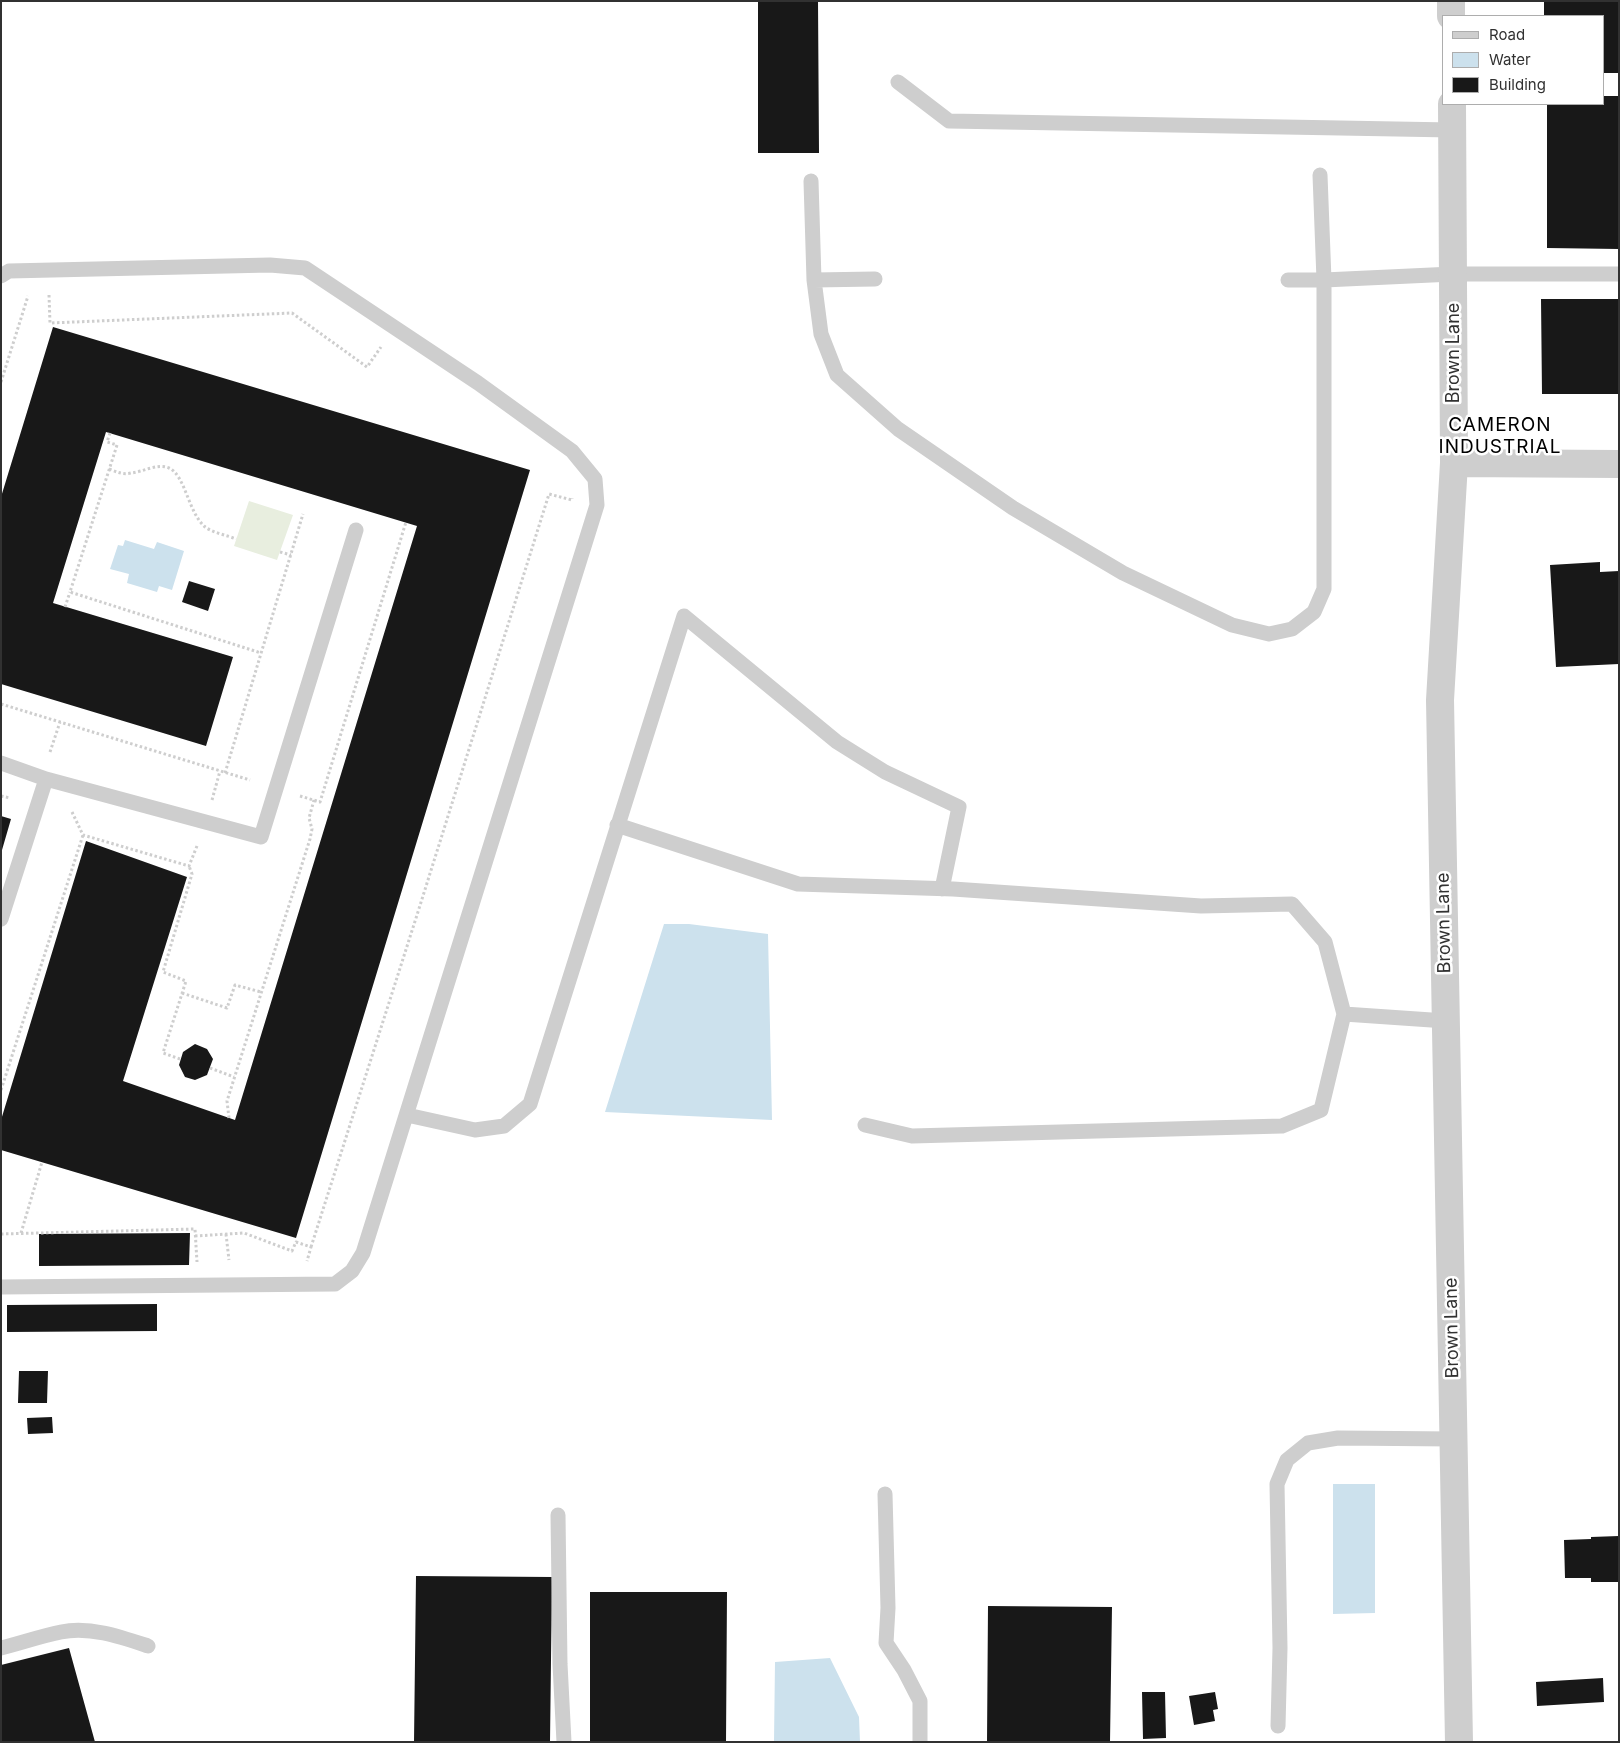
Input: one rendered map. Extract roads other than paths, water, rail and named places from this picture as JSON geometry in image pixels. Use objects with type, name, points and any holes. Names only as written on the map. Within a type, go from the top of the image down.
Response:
[{"type":"street","points":[[1451,1],[1451,15]]},
{"type":"street","name":"Brown Lane","points":[[1452,117],[1454,463],[1440,700],[1460,1742]]},
{"type":"street","points":[[1454,463],[1619,464]]},
{"type":"lane","points":[[898,82],[949,121],[1452,117]]},
{"type":"lane","points":[[811,181],[814,280],[821,334],[837,375],[898,429],[1013,508],[1124,573],[1232,625],[1269,634],[1292,628],[1314,612],[1324,589],[1324,280],[1320,175]]},
{"type":"lane","points":[[1,276],[9,271],[270,265],[305,268],[478,383],[572,451],[595,479],[597,505],[363,1253],[352,1271],[335,1284],[1,1287]]},
{"type":"lane","points":[[1288,280],[1453,274],[1619,274]]},
{"type":"lane","points":[[814,280],[875,279]]},
{"type":"lane","points":[[1,763],[46,779],[261,838],[356,530]]},
{"type":"lane","points":[[407,1115],[475,1130],[504,1126],[530,1104],[684,616],[837,742],[884,772],[959,807],[942,889]]},
{"type":"lane","points":[[1,919],[46,779]]},
{"type":"lane","points":[[617,826],[798,884],[942,889],[1201,906],[1292,904],[1326,942],[1344,1014],[1321,1110],[1282,1126],[912,1136],[865,1125]]},
{"type":"lane","points":[[1344,1014],[1446,1020]]},
{"type":"lane","points":[[1278,1726],[1280,1648],[1276,1484],[1286,1460],[1308,1443],[1338,1438],[1454,1439]]},
{"type":"lane","points":[[885,1494],[888,1608],[886,1643],[904,1670],[920,1701],[920,1742]]},
{"type":"lane","points":[[558,1514],[560,1664],[564,1742]]},
{"type":"lane","points":[[1,1648],[63,1632],[80,1631],[115,1634],[148,1646]]},
{"type":"water","points":[[125,540],[154,549],[157,542],[184,551],[172,590],[159,586],[157,592],[127,583],[129,574],[110,569],[118,545],[123,546]]},
{"type":"water","points":[[664,924],[689,924],[768,934],[772,1120],[605,1112]]},
{"type":"water","points":[[1333,1484],[1375,1484],[1375,1613],[1333,1614]]},
{"type":"water","points":[[830,1658],[859,1717],[860,1742],[774,1742],[775,1662]]},
{"type":"district","name":"CAMERON INDUSTRIAL","points":[[1500,436]]}]
